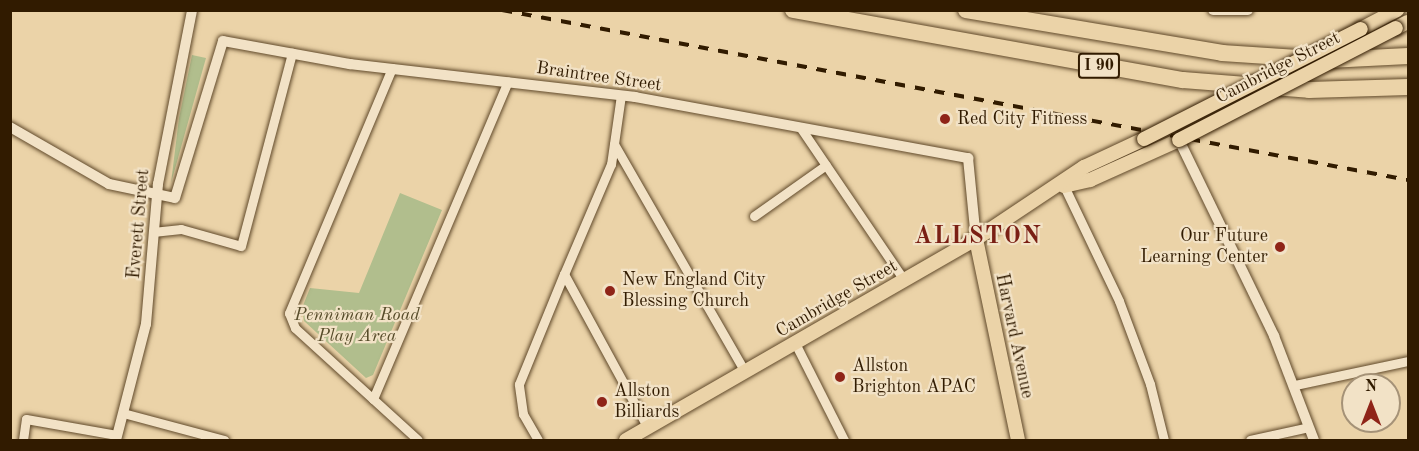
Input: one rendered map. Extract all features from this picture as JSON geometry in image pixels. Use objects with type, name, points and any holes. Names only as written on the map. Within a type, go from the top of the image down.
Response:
[{"type":"highway","name":"I 90","points":[[793,10],[1194,81],[1309,90],[1408,87]]},
{"type":"highway","name":"I 90","points":[[966,10],[1211,52],[1328,60],[1408,56]]},
{"type":"main road","name":"Cambridge Street","points":[[626,441],[976,239],[1064,186],[1084,167],[1144,139],[1397,10]]},
{"type":"main road","name":"Cambridge Street","points":[[1064,186],[1090,180],[1177,144],[1402,25]]},
{"type":"main road","name":"Harvard Avenue","points":[[976,239],[1017,441]]},
{"type":"street","name":"Everett Street","points":[[117,438],[146,324],[156,197],[183,45],[192,10]]},
{"type":"street","points":[[1213,10],[1248,10]]},
{"type":"street","name":"Braintree Street","points":[[156,197],[174,198],[180,192],[223,40],[292,54],[392,68],[621,95],[968,158],[976,239]]},
{"type":"street","points":[[153,232],[181,230],[241,246],[292,54]]},
{"type":"street","points":[[392,68],[289,313],[295,328],[418,441]]},
{"type":"street","points":[[373,399],[508,81]]},
{"type":"street","points":[[537,441],[523,414],[519,384],[611,164],[621,95]]},
{"type":"street","points":[[10,127],[104,182],[156,197]]},
{"type":"street","points":[[800,127],[904,280]]},
{"type":"street","points":[[614,144],[745,372]]},
{"type":"street","points":[[1177,144],[1295,385],[1314,441]]},
{"type":"street","points":[[754,216],[826,165]]},
{"type":"street","points":[[1064,186],[1098,255],[1150,384],[1164,441]]},
{"type":"street","points":[[564,274],[648,428]]},
{"type":"street","points":[[795,343],[844,441]]},
{"type":"street","points":[[1295,385],[1408,361]]},
{"type":"street","points":[[123,413],[224,441]]},
{"type":"street","points":[[23,441],[26,419],[117,438]]},
{"type":"street","points":[[1250,441],[1309,427]]},
{"type":"green space","points":[[192,55],[206,58],[171,183],[179,118]]},
{"type":"green space","name":"Penniman Road Play Area","points":[[400,193],[442,210],[373,375],[366,378],[304,321],[302,308],[310,288],[359,293]]},
{"type":"railway","points":[[502,10],[1408,180]]},
{"type":"place","name":"Red City Fitness","points":[[945,119]]},
{"type":"place","name":"Our Future Learning Center","points":[[1280,247]]},
{"type":"place","name":"New England City Blessing Church","points":[[610,291]]},
{"type":"place","name":"Allston Brighton APAC","points":[[840,377]]},
{"type":"place","name":"Allston Billiards","points":[[602,402]]},
{"type":"district","name":"ALLSTON","points":[[978,238]]}]
